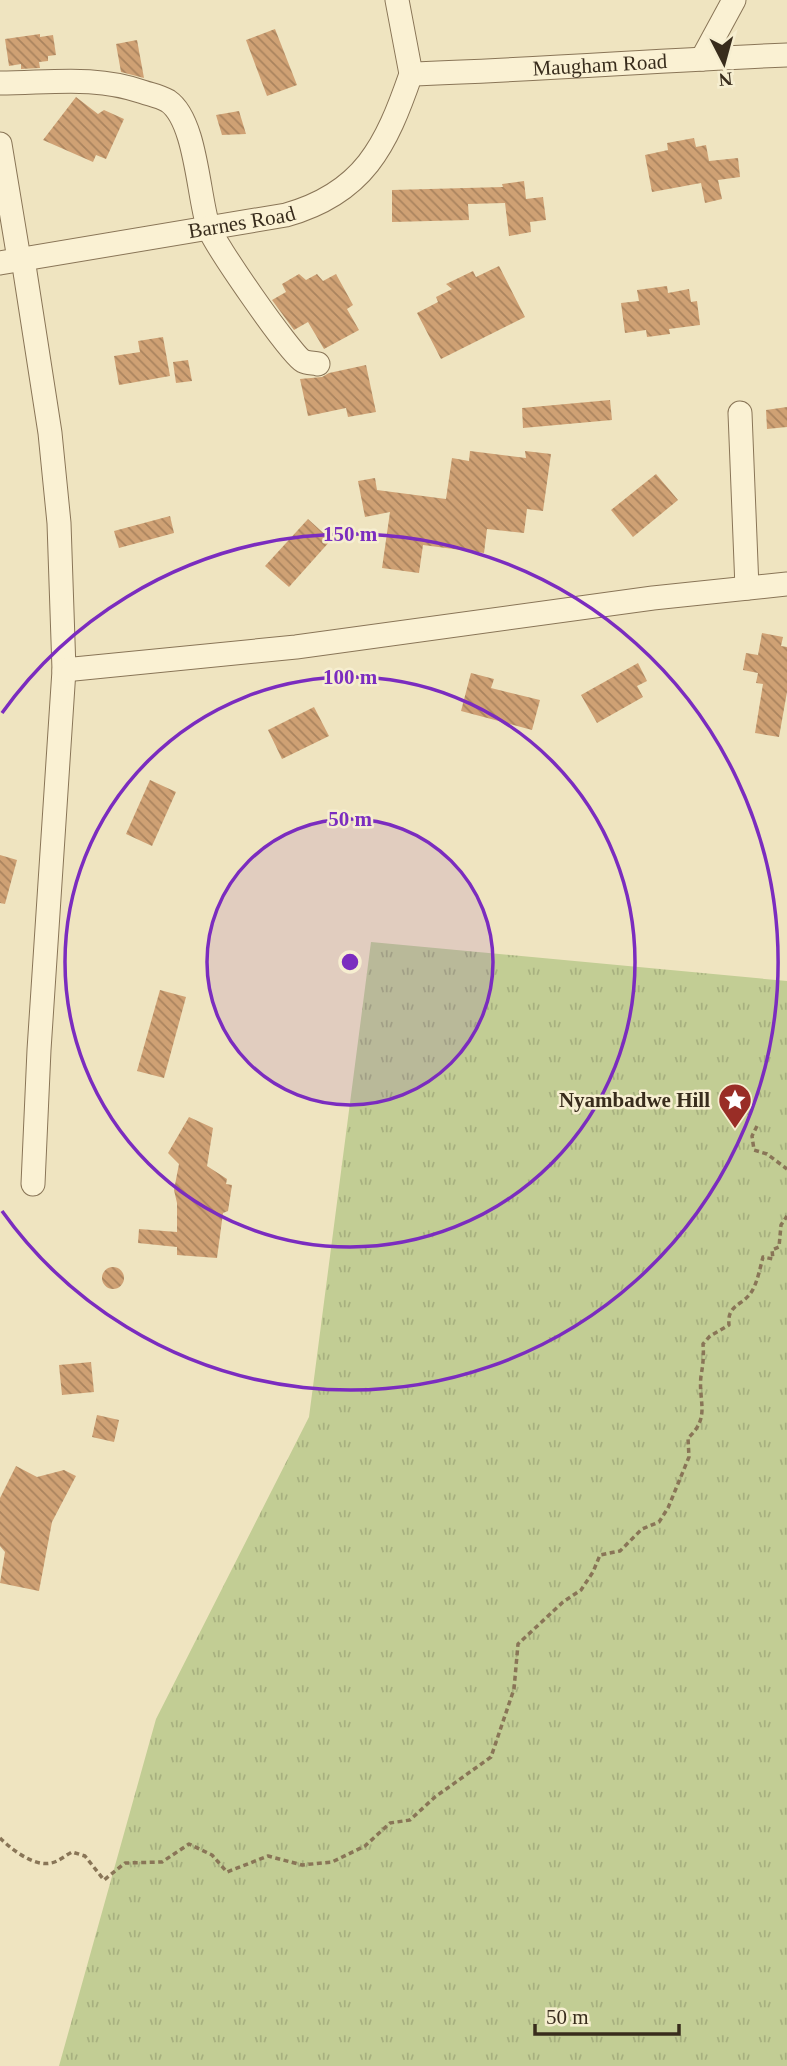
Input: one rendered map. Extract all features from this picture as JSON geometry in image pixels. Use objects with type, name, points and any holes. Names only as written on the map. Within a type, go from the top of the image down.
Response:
[{"type":"street","points":[[397,0],[411,74]]},
{"type":"street","points":[[702,58],[734,0]]},
{"type":"street","name":"Maugham Road","points":[[411,74],[573,68],[702,58],[787,55]]},
{"type":"street","name":"Barnes Road","points":[[14,260],[286,215],[313,207],[361,174],[378,151],[390,130],[411,74]]},
{"type":"street","points":[[0,83],[79,80],[109,82],[157,95],[178,109],[196,163],[208,228],[231,266],[286,343],[302,361],[318,364]]},
{"type":"street","points":[[0,144],[14,260],[50,433],[58,510],[64,670],[33,1184]]},
{"type":"street","points":[[740,413],[747,588]]},
{"type":"street","points":[[64,670],[296,647],[611,603],[787,584]]},
{"type":"path","points":[[757,1126],[752,1136],[754,1150],[767,1154],[787,1168]]},
{"type":"path","points":[[0,1838],[10,1849],[34,1861],[50,1864],[72,1852],[85,1856],[104,1880],[125,1863],[162,1862],[189,1844],[212,1855],[227,1871],[268,1856],[302,1865],[332,1862],[365,1846],[390,1823],[410,1820],[435,1797],[491,1757],[514,1689],[518,1644],[563,1602],[581,1590],[600,1555],[620,1551],[642,1529],[659,1522],[668,1508],[689,1457],[688,1438],[698,1429],[703,1408],[703,1344],[710,1336],[729,1325],[728,1317],[737,1303],[749,1295],[763,1257],[773,1259],[772,1250],[779,1247],[781,1225],[787,1216]]},
{"type":"green space","points":[[371,942],[787,981],[787,2066],[59,2066],[156,1719],[309,1417]]},
{"type":"building","points":[[275,29],[297,85],[267,96],[246,40]]},
{"type":"building","points":[[40,34],[40,37],[53,35],[56,55],[48,56],[48,61],[39,62],[40,68],[21,69],[21,64],[9,66],[5,39]]},
{"type":"building","points":[[137,40],[144,78],[121,72],[116,44]]},
{"type":"building","points":[[76,97],[98,114],[104,110],[124,119],[106,159],[96,155],[93,162],[43,140]]},
{"type":"building","points":[[239,111],[246,134],[222,135],[216,115]]},
{"type":"building","points":[[694,138],[696,147],[706,145],[709,161],[738,158],[740,177],[718,180],[722,199],[705,203],[701,183],[652,192],[645,155],[668,150],[667,143]]},
{"type":"building","points":[[524,181],[526,199],[543,197],[546,220],[530,222],[531,232],[509,236],[505,203],[468,204],[469,220],[392,222],[392,190],[503,187],[502,184]]},
{"type":"building","points":[[499,266],[525,317],[441,359],[417,313],[438,302],[436,297],[452,289],[446,284],[473,271],[476,277]]},
{"type":"building","points":[[299,274],[306,280],[317,274],[323,281],[336,274],[353,305],[347,309],[359,330],[324,349],[308,322],[294,330],[272,300],[286,292],[282,284]]},
{"type":"building","points":[[667,286],[668,293],[689,289],[691,302],[697,301],[700,325],[669,329],[670,334],[647,337],[646,330],[625,333],[621,303],[639,301],[637,290]]},
{"type":"building","points":[[163,337],[170,376],[119,385],[114,356],[140,352],[138,341]]},
{"type":"building","points":[[188,360],[192,381],[176,383],[173,362]]},
{"type":"building","points":[[366,365],[376,412],[348,417],[346,408],[308,416],[300,379],[322,377]]},
{"type":"building","points":[[610,400],[612,420],[523,428],[522,408]]},
{"type":"building","points":[[787,407],[787,427],[767,429],[766,410]]},
{"type":"building","points":[[470,451],[526,458],[525,451],[551,454],[543,511],[527,509],[524,533],[487,529],[484,553],[423,545],[419,573],[382,568],[390,512],[365,517],[358,481],[375,478],[377,490],[446,499],[452,458],[469,461]]},
{"type":"building","points":[[656,474],[678,500],[633,537],[611,510]]},
{"type":"building","points":[[170,516],[174,533],[119,548],[114,531]]},
{"type":"building","points":[[308,519],[331,540],[289,587],[265,566]]},
{"type":"building","points":[[762,633],[783,637],[781,646],[787,647],[787,692],[779,737],[755,733],[763,684],[756,683],[758,673],[743,670],[746,653],[758,655]]},
{"type":"building","points":[[638,663],[647,681],[637,686],[643,697],[597,723],[581,695]]},
{"type":"building","points":[[471,673],[494,679],[491,688],[540,700],[532,730],[461,711]]},
{"type":"building","points":[[314,707],[329,736],[282,759],[268,730]]},
{"type":"building","points":[[150,780],[176,792],[152,846],[126,834]]},
{"type":"building","points":[[0,855],[17,860],[5,904],[0,903]]},
{"type":"building","points":[[160,990],[186,997],[164,1078],[137,1071]]},
{"type":"building","points":[[189,1117],[213,1128],[207,1166],[227,1179],[226,1184],[232,1185],[228,1211],[223,1213],[217,1258],[177,1255],[177,1247],[138,1243],[139,1229],[177,1232],[174,1190],[179,1164],[168,1153]]},
{"type":"building","points":[[113,1267],[121,1270],[124,1278],[121,1286],[113,1289],[105,1286],[102,1278],[105,1270]]},
{"type":"building","points":[[91,1362],[94,1392],[62,1395],[59,1365]]},
{"type":"building","points":[[97,1415],[119,1420],[114,1442],[92,1437]]},
{"type":"building","points":[[16,1466],[37,1477],[64,1470],[76,1476],[52,1522],[39,1591],[0,1583],[5,1552],[0,1546],[0,1498]]},
{"type":"place","name":"Nyambadwe Hill","points":[[735,1130]]}]
